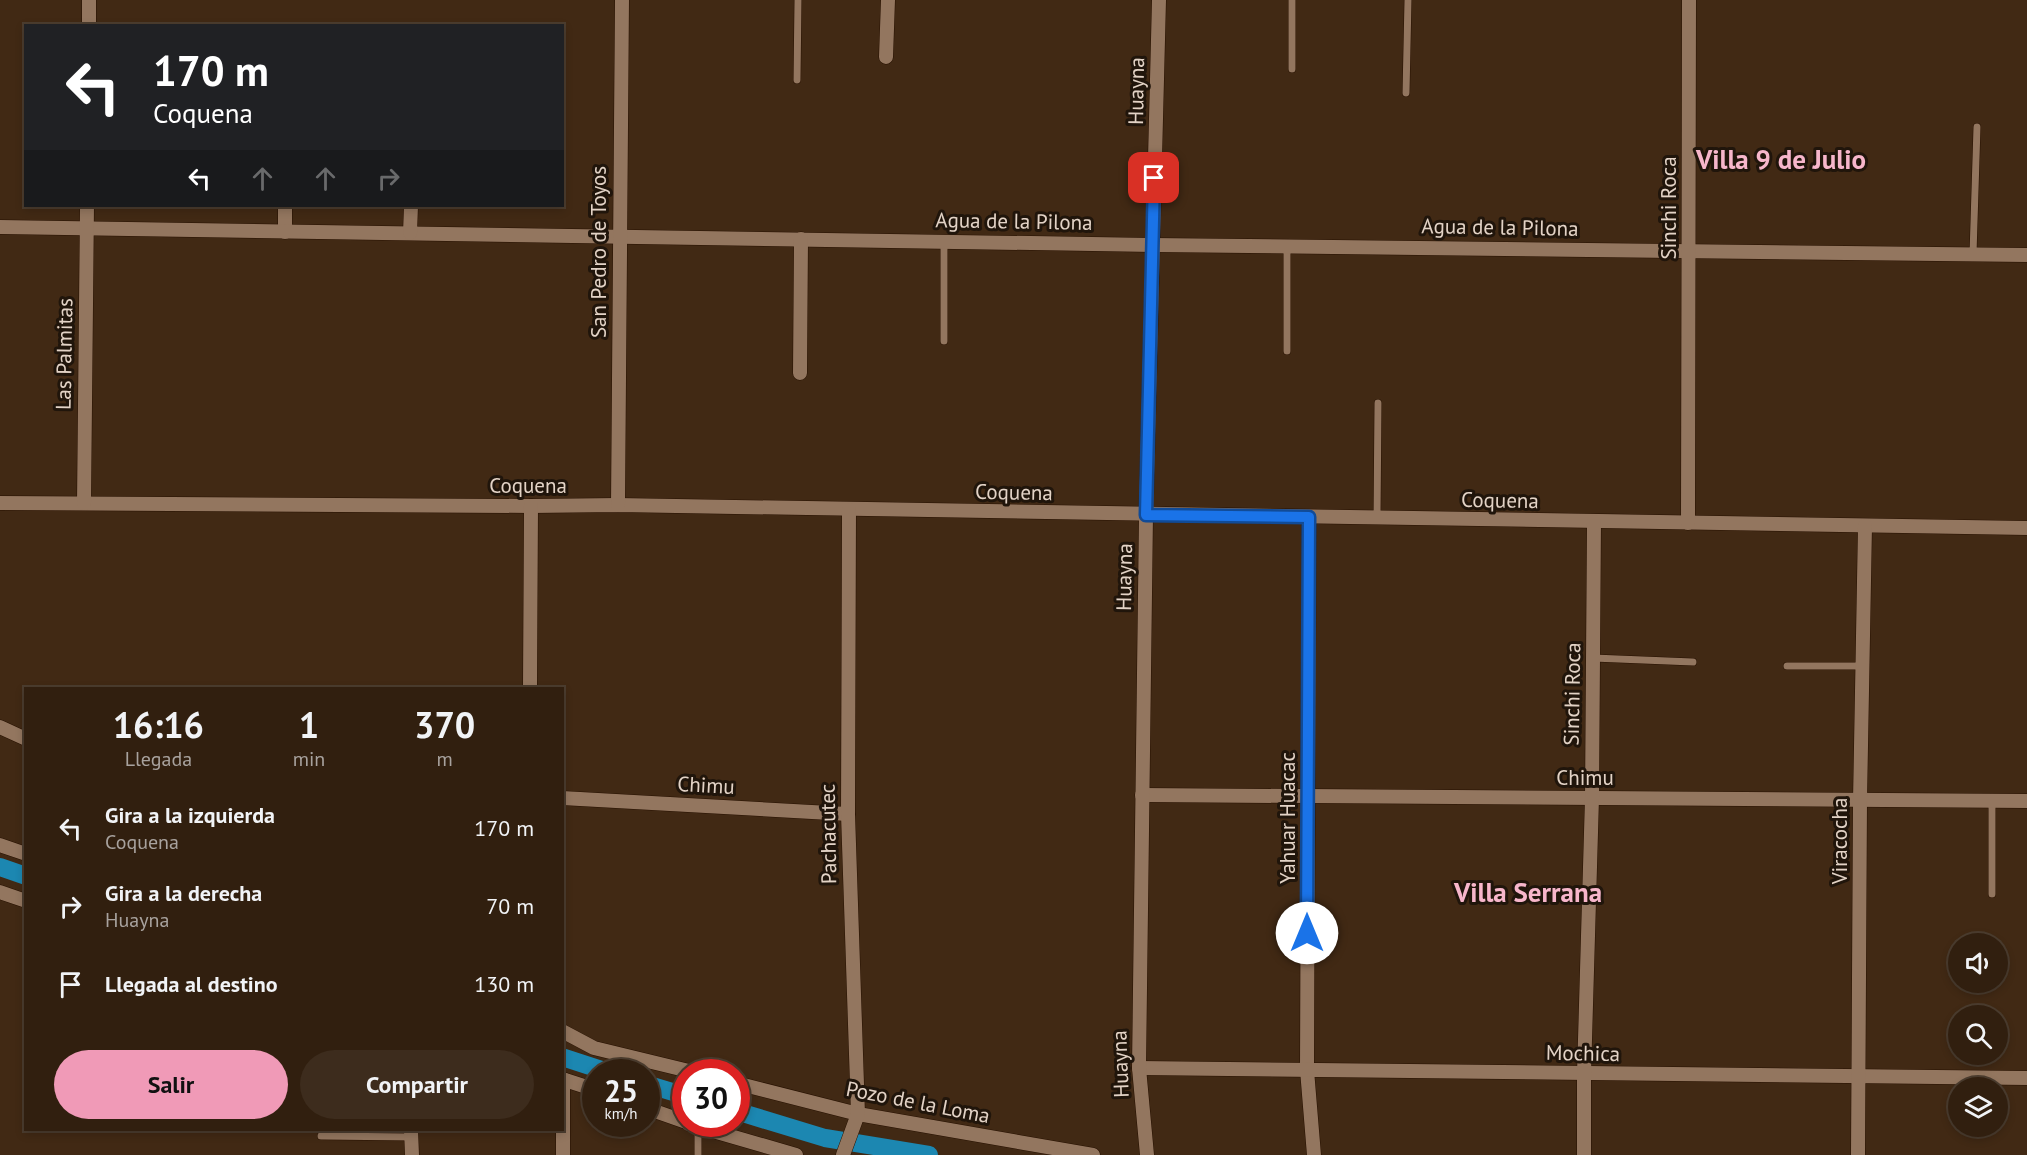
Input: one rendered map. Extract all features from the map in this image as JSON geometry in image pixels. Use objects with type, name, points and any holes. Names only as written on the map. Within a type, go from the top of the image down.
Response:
[{"type":"street","points":[[89,0],[89,24]]},
{"type":"street","name":"San Pedro de Toyos","points":[[618,505],[622,0]]},
{"type":"street","points":[[886,57],[888,0]]},
{"type":"street","name":"Huayna","points":[[1147,1155],[1139,1068],[1146,515],[1159,0]]},
{"type":"street","name":"Sinchi Roca","points":[[1688,524],[1689,0]]},
{"type":"street","name":"Las Palmitas","points":[[84,503],[87,207]]},
{"type":"street","points":[[285,207],[285,232]]},
{"type":"street","points":[[410,233],[411,207]]},
{"type":"street","name":"Agua de la Pilona","points":[[0,227],[1153,245],[2027,255]]},
{"type":"street","points":[[800,373],[801,239]]},
{"type":"street","name":"Coquena","points":[[0,503],[618,505],[2027,528]]},
{"type":"street","points":[[530,687],[531,506]]},
{"type":"street","name":"Pachacutec","points":[[843,1155],[858,1114],[848,814],[849,510]]},
{"type":"street","name":"Yahuar Huacac","points":[[1309,517],[1306,1070],[1314,1155]]},
{"type":"street","name":"Sinchi Roca","points":[[1584,1155],[1584,1074],[1592,798],[1594,522]]},
{"type":"street","name":"Viracocha","points":[[1858,1155],[1860,801],[1865,526]]},
{"type":"street","points":[[0,727],[24,738]]},
{"type":"street","name":"Chimu","points":[[1142,795],[2027,801]]},
{"type":"street","name":"Chimu","points":[[564,798],[848,814]]},
{"type":"street","points":[[0,845],[24,853]]},
{"type":"street","points":[[0,892],[24,900]]},
{"type":"street","points":[[564,1032],[594,1047],[672,1067]]},
{"type":"street","name":"Mochica","points":[[1139,1068],[2027,1078]]},
{"type":"street","points":[[564,1079],[582,1085]]},
{"type":"street","name":"Pozo de la Loma","points":[[750,1087],[858,1114],[1093,1155]]},
{"type":"street","points":[[563,1131],[563,1155]]},
{"type":"street","points":[[411,1133],[412,1155]]},
{"type":"street","points":[[735,1137],[796,1155]]},
{"type":"lane","points":[[797,80],[798,0]]},
{"type":"lane","points":[[1292,0],[1292,69]]},
{"type":"lane","points":[[1406,93],[1408,0]]},
{"type":"lane","points":[[1973,254],[1977,127]]},
{"type":"lane","points":[[944,241],[944,341]]},
{"type":"lane","points":[[1287,245],[1287,351]]},
{"type":"lane","points":[[1377,519],[1378,403]]},
{"type":"lane","points":[[1593,658],[1693,662]]},
{"type":"lane","points":[[1787,666],[1863,666]]},
{"type":"lane","points":[[1992,801],[1992,894]]},
{"type":"lane","points":[[321,1136],[411,1133]]},
{"type":"lane","points":[[694,1137],[698,1155]]},
{"type":"waterway","points":[[0,867],[24,875]]},
{"type":"waterway","points":[[564,1058],[582,1064]]},
{"type":"waterway","points":[[660,1088],[672,1092]]},
{"type":"waterway","points":[[750,1115],[825,1138],[929,1155]]},
{"type":"district","name":"Villa 9 de Julio","points":[[1781,159]]},
{"type":"district","name":"Villa Serrana","points":[[1528,892]]},
{"type":"route","points":[[1154,178],[1146,515],[1309,517],[1307,933]]}]
